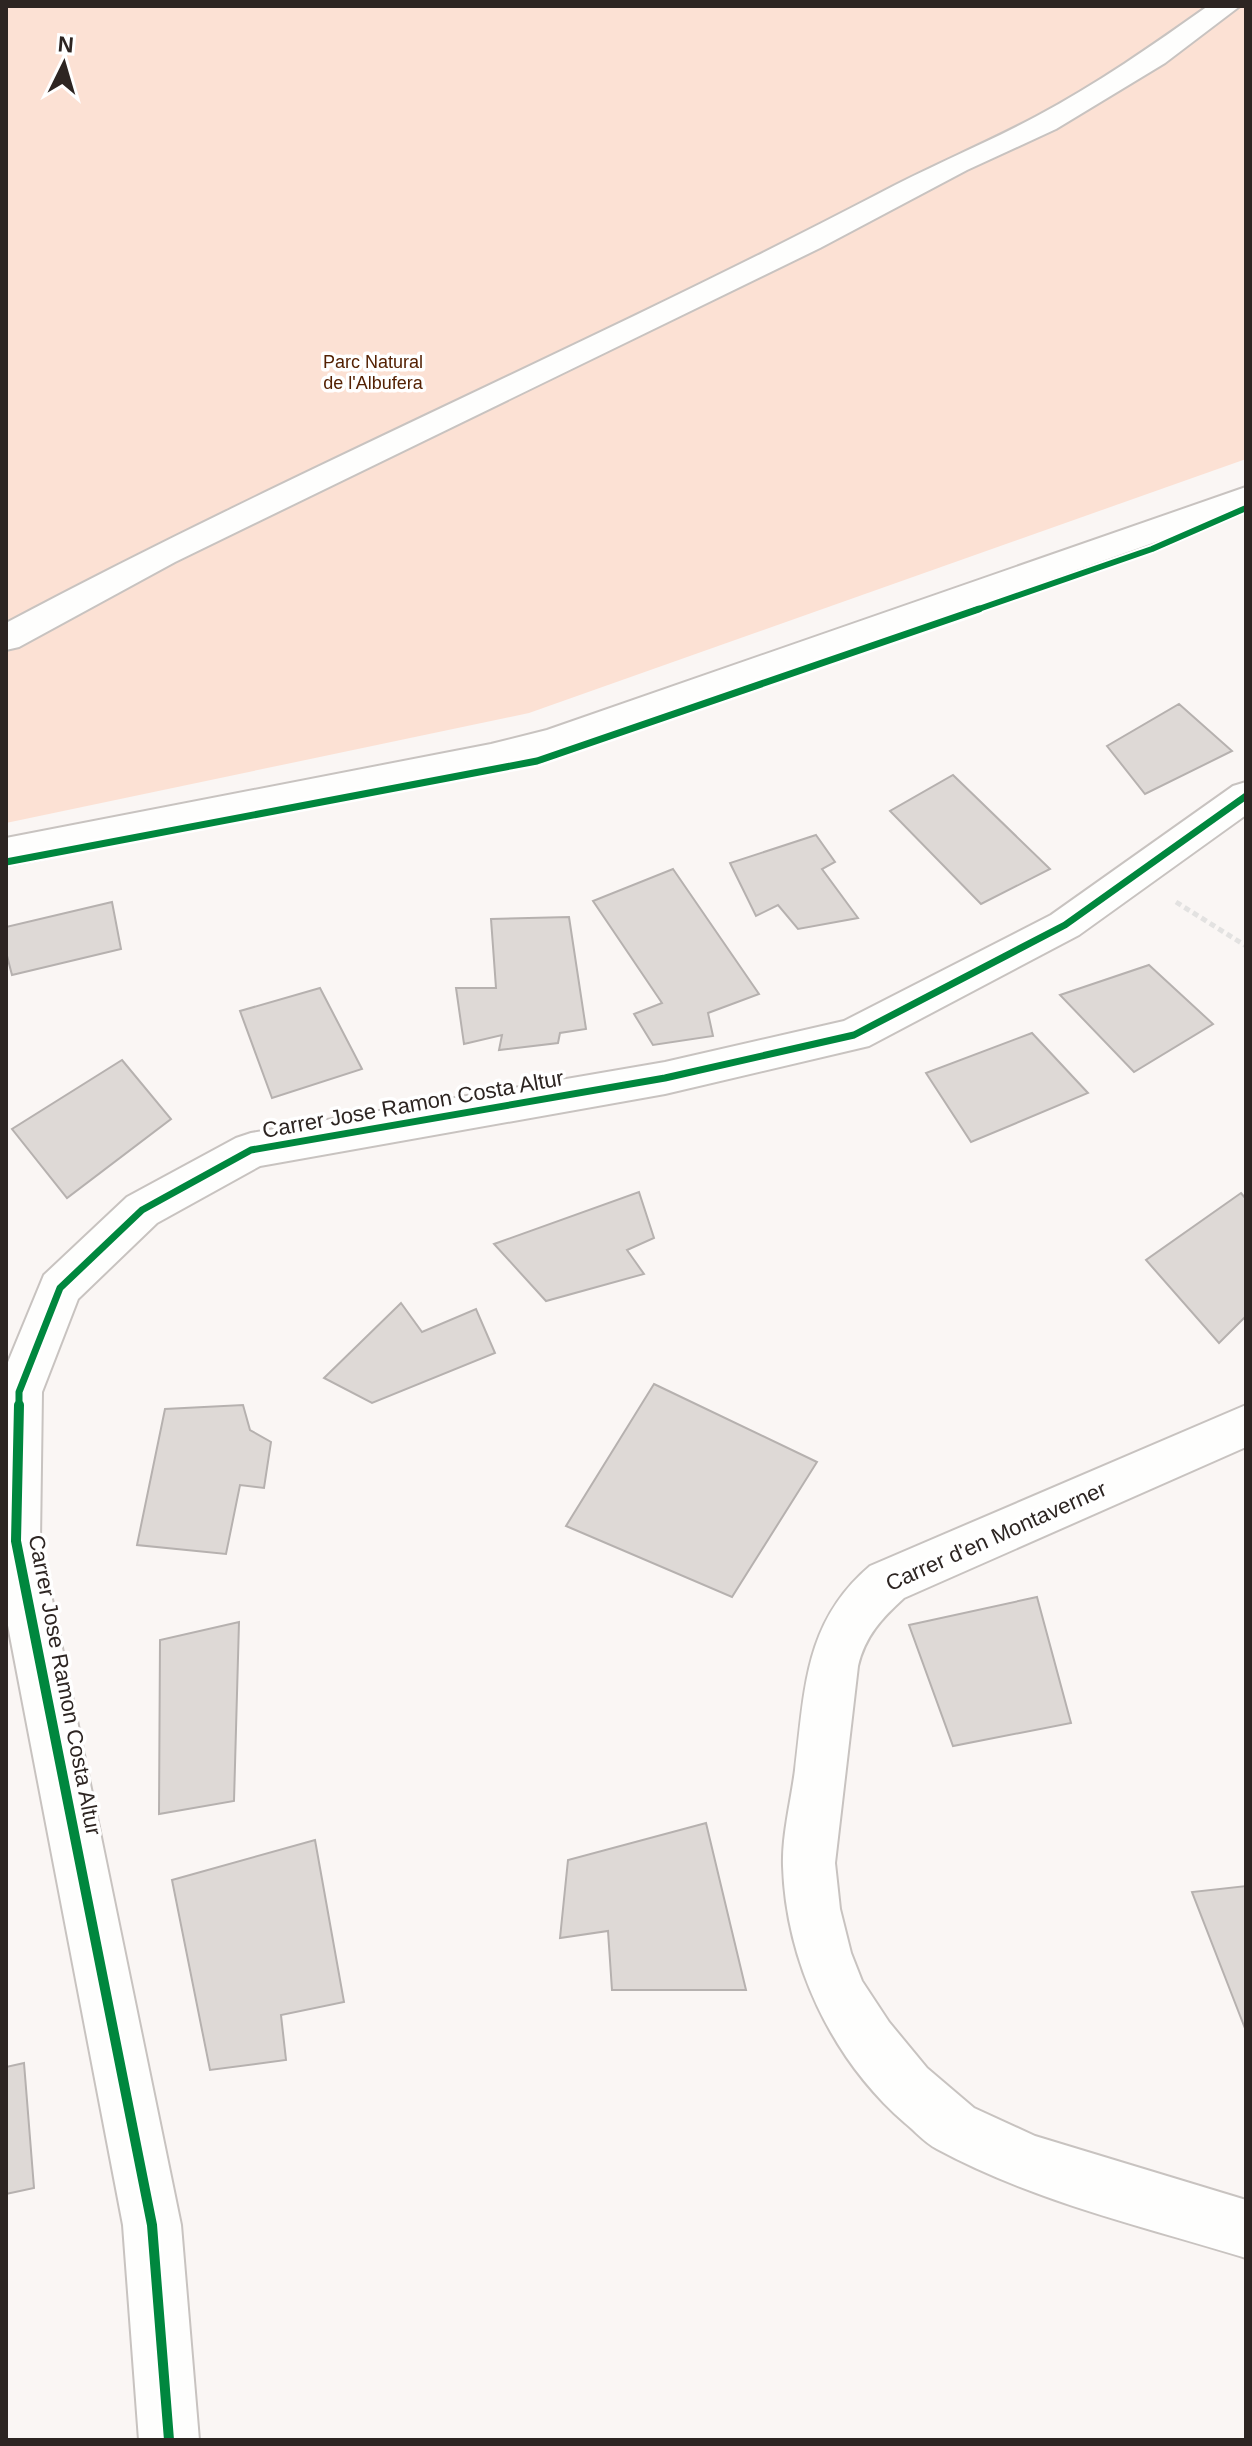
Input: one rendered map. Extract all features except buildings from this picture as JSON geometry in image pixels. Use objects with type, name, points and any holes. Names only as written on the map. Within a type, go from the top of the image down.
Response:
[{"type":"street","points":[[6,638],[163,554],[809,242],[957,164],[1046,123],[1155,57],[1227,6]]},
{"type":"street","points":[[957,164],[1134,38]]},
{"type":"street","points":[[6,852],[491,757],[555,741],[1246,498]]},
{"type":"street","name":"Carrer Jose Ramon Costa Altur","points":[[169,2440],[152,2225],[16,1541],[19,1392],[60,1288],[142,1210],[251,1150],[665,1078],[854,1035],[1065,925],[1246,796]]},
{"type":"street","name":"Carrer d'en Montaverner","points":[[1246,1425],[887,1582],[862,1602],[838,1642],[833,1666],[809,1863],[813,1909],[843,2000],[869,2042],[907,2088],[954,2128],[1029,2163],[1246,2229]]},
{"type":"path","points":[[1135,876],[1246,946]]},
{"type":"green space","name":"Parc Natural de l'Albufera","points":[[6,6],[1246,6],[1246,459],[529,713],[6,823]]},
{"type":"cycle path","points":[[6,862],[537,761],[1152,549],[1246,508]]},
{"type":"cycle path","points":[[169,2440],[152,2225],[16,1541],[19,1392],[60,1288],[142,1210],[251,1150],[665,1078],[854,1035],[1065,925],[1246,796]]}]
